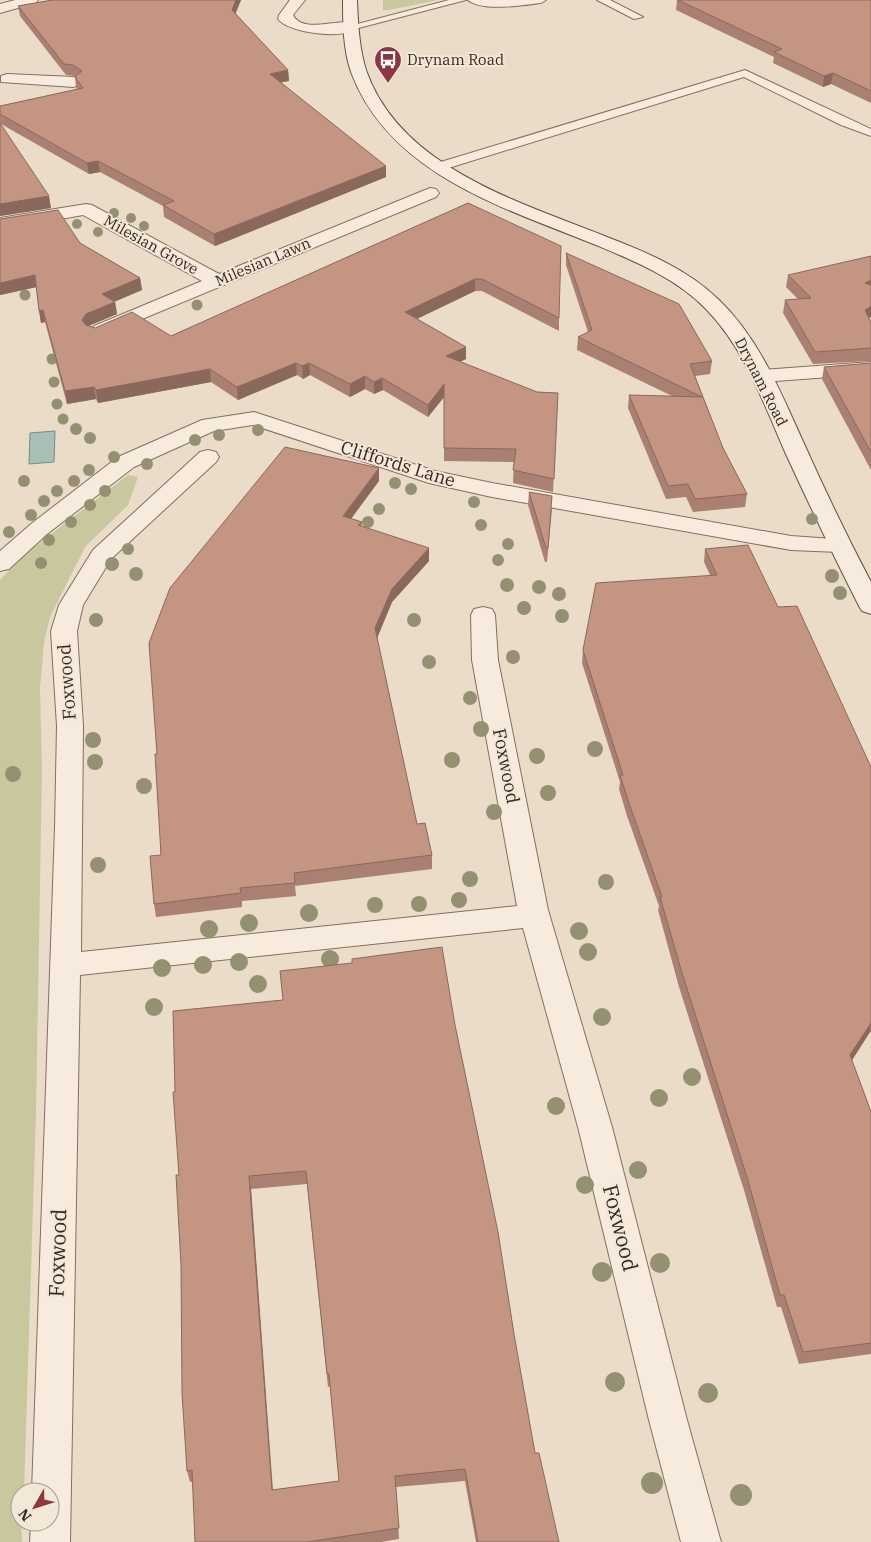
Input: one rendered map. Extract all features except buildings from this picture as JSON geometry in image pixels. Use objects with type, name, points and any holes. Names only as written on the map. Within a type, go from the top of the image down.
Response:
[{"type":"street","points":[[0,9],[30,0]]},
{"type":"street","points":[[298,0],[286,15],[289,23],[320,28],[351,27]]},
{"type":"street","name":"Drynam Road","points":[[350,0],[353,48],[359,73],[379,112],[398,135],[438,167],[497,198],[646,260],[677,276],[703,295],[723,315],[741,340],[761,376],[839,545],[871,606]]},
{"type":"street","points":[[3,76],[74,82]]},
{"type":"street","name":"Milesian Lawn","points":[[96,332],[430,193]]},
{"type":"street","name":"Milesian Grove","points":[[0,224],[92,204],[217,281]]},
{"type":"street","points":[[761,376],[871,368]]},
{"type":"street","name":"Cliffords Lane","points":[[0,564],[39,529],[126,462],[183,435],[210,425],[254,418],[438,478],[791,543],[839,545]]},
{"type":"street","name":"Foxwood","points":[[50,1542],[67,965],[70,726],[64,630],[71,605],[101,555],[208,457]]},
{"type":"street","name":"Foxwood","points":[[483,615],[485,660],[535,916],[580,1073],[701,1542]]},
{"type":"street","points":[[67,965],[535,916]]},
{"type":"lane","points":[[351,27],[461,0]]},
{"type":"lane","points":[[473,0],[502,4],[541,0]]},
{"type":"lane","points":[[602,0],[638,17]]},
{"type":"lane","points":[[438,167],[745,73],[845,123],[871,133]]},
{"type":"green space","points":[[383,0],[438,0],[383,10]]},
{"type":"green space","points":[[128,475],[138,477],[128,505],[85,547],[50,617],[44,642],[40,688],[42,770],[36,1112],[24,1482],[10,1482],[10,1532],[22,1532],[22,1542],[0,1542],[0,580],[25,554]]},
{"type":"shaded area","points":[[55,431],[54,462],[29,464],[30,433]]},
{"type":"place","name":"Drynam Road","points":[[388,84]]}]
